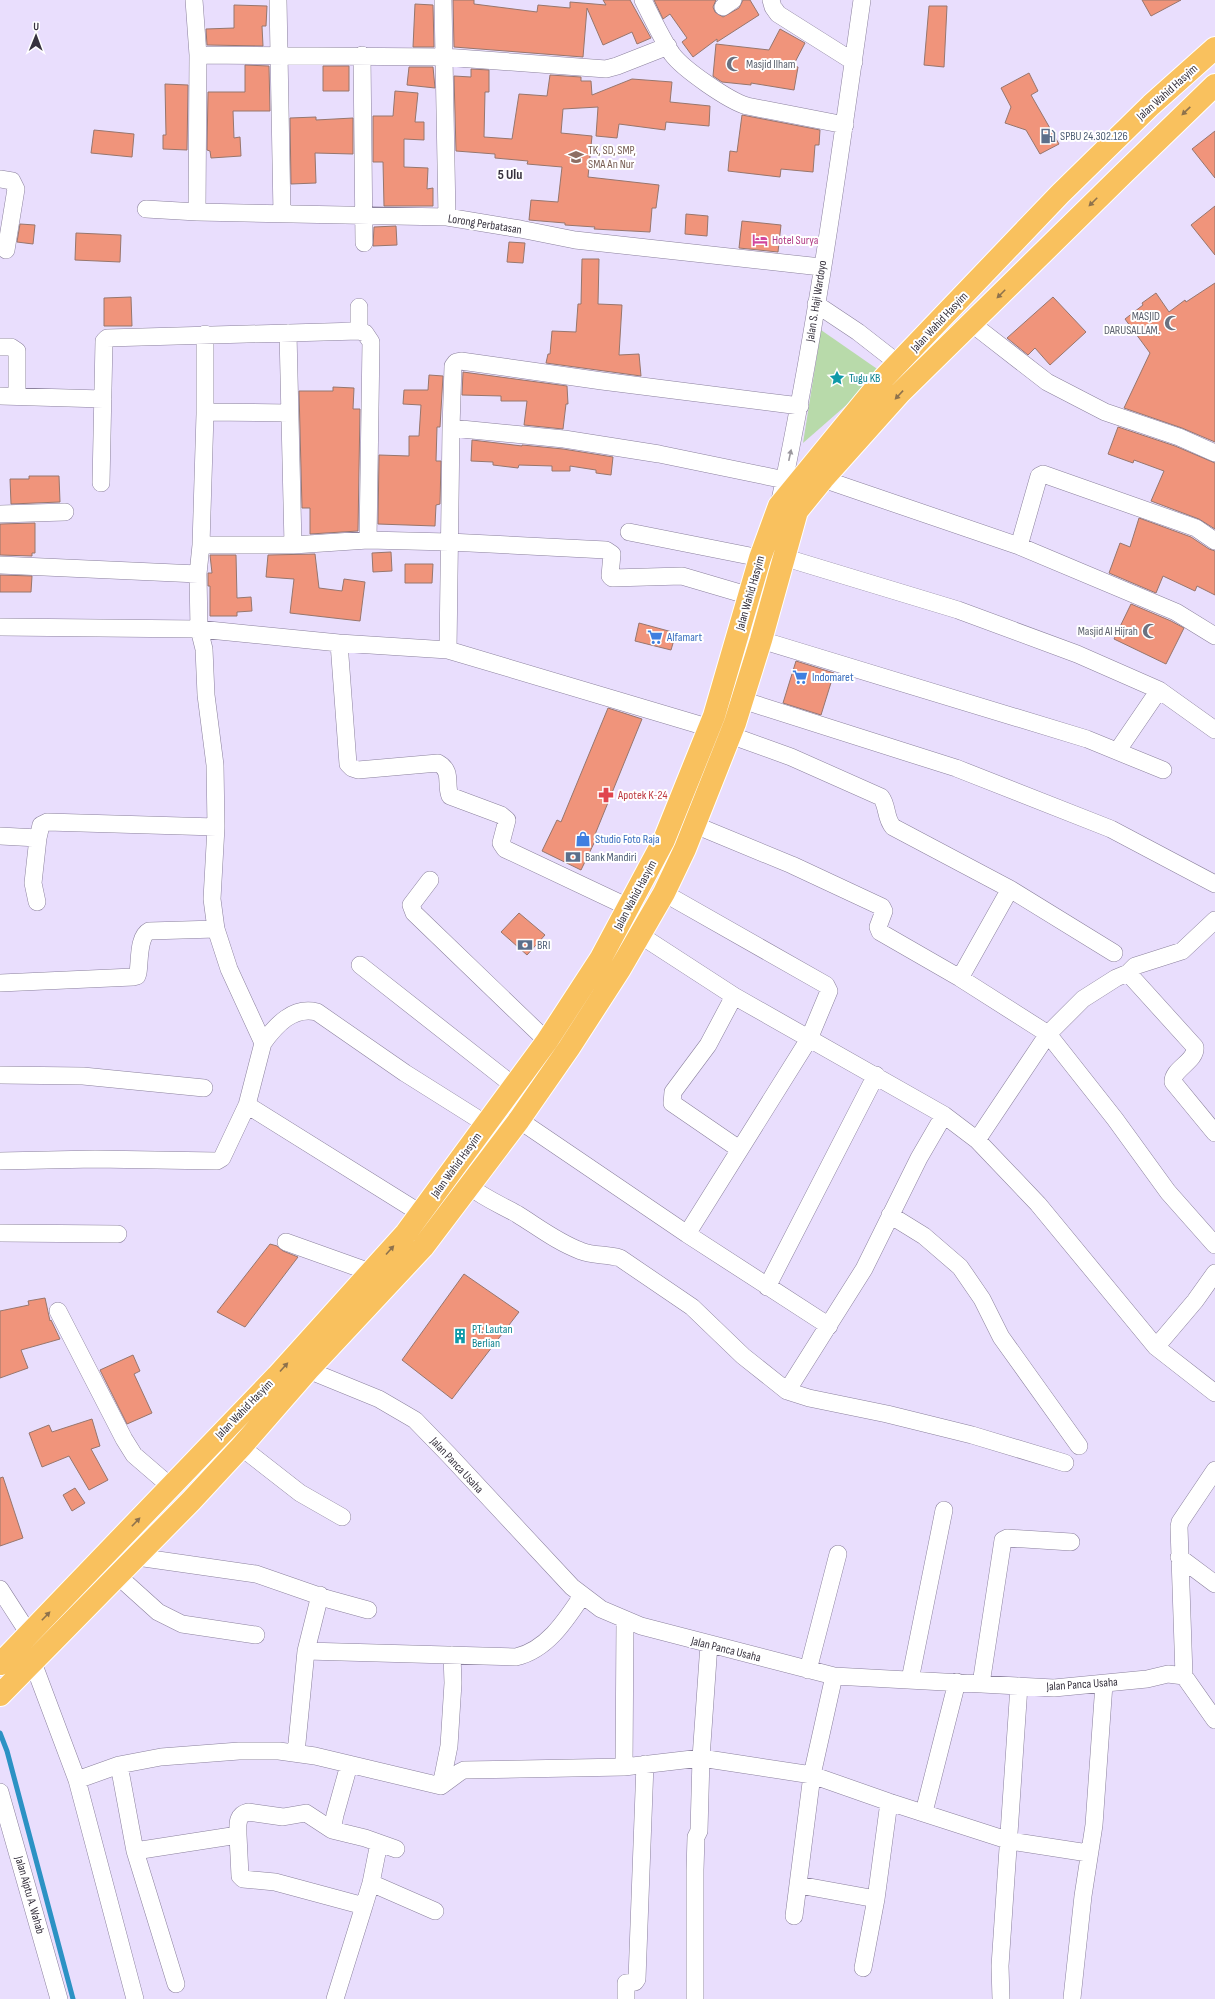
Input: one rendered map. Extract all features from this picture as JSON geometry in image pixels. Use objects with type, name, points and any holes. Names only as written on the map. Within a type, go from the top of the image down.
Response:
[{"type":"highway","name":"Jalan Wahid Hasyim","points":[[0,1664],[277,1376],[406,1233],[547,1041],[601,958],[664,840],[710,728],[760,558],[779,506],[884,378],[900,364],[1060,194],[1151,105],[1215,48]]},
{"type":"highway","name":"Jalan Wahid Hasyim","points":[[4,1691],[32,1660],[138,1557],[241,1447],[308,1370],[423,1247],[519,1120],[599,1002],[664,894],[695,825],[742,700],[761,640],[797,511],[823,479],[917,377],[1130,166],[1215,85]]},
{"type":"street","points":[[194,0],[198,55],[197,212]]},
{"type":"street","points":[[278,0],[282,214]]},
{"type":"street","points":[[443,0],[447,217]]},
{"type":"street","points":[[771,0],[773,7],[778,14],[854,62]]},
{"type":"street","name":"Jalan S. Haji Wardoyo","points":[[779,506],[800,406],[821,267],[845,125],[862,0]]},
{"type":"street","points":[[644,1],[668,46],[678,61],[723,96],[736,103],[845,125]]},
{"type":"street","points":[[198,55],[279,54],[444,56],[606,69],[668,46]]},
{"type":"street","points":[[362,55],[364,243]]},
{"type":"street","points":[[0,179],[12,181],[16,189],[6,250]]},
{"type":"street","name":"Lorong Perbatasan","points":[[146,209],[197,212],[364,214],[447,217],[575,240],[821,267]]},
{"type":"street","points":[[816,304],[917,377]]},
{"type":"street","points":[[359,307],[359,331]]},
{"type":"street","points":[[971,323],[1046,382],[1105,412],[1179,436],[1215,454]]},
{"type":"street","points":[[100,483],[104,341],[107,338],[205,334],[359,331],[368,335],[371,342],[368,540]]},
{"type":"street","points":[[288,333],[293,545]]},
{"type":"street","points":[[205,334],[205,412],[201,545],[198,574],[199,629],[204,650],[206,695],[215,765],[216,827],[212,899],[216,929],[229,968],[263,1043]]},
{"type":"street","points":[[0,347],[11,347],[17,351],[17,396]]},
{"type":"street","points":[[448,650],[453,366],[458,361],[800,406]]},
{"type":"street","points":[[0,396],[102,399]]},
{"type":"street","points":[[205,412],[289,412]]},
{"type":"street","points":[[451,428],[564,439],[659,454],[784,480]]},
{"type":"street","points":[[1019,546],[1039,476],[1043,474],[1182,522],[1196,528],[1215,541]]},
{"type":"street","points":[[823,479],[1019,546],[1176,612],[1215,636]]},
{"type":"street","points":[[0,514],[65,512]]},
{"type":"street","points":[[629,532],[760,558]]},
{"type":"street","points":[[201,545],[293,545],[368,540],[449,542],[606,550],[612,554],[610,576],[612,578],[682,576],[750,596]]},
{"type":"street","points":[[783,557],[958,610],[1077,654],[1159,690],[1215,730]]},
{"type":"street","points":[[0,565],[198,574]]},
{"type":"street","points":[[0,627],[199,629],[338,643],[448,650],[710,728]]},
{"type":"street","points":[[761,640],[1087,739],[1118,750],[1163,770]]},
{"type":"street","points":[[338,643],[348,764],[352,768],[358,770],[438,763],[448,772],[450,796],[501,815],[507,820],[501,843],[505,849],[628,907]]},
{"type":"street","points":[[1118,750],[1159,690]]},
{"type":"street","points":[[742,700],[925,758],[993,783],[1111,829],[1215,884]]},
{"type":"street","points":[[730,735],[791,757],[881,797],[884,802],[889,822],[893,826],[1010,889],[1114,953]]},
{"type":"street","points":[[37,902],[33,883],[38,838],[41,825],[47,822],[216,827]]},
{"type":"street","points":[[695,825],[792,865],[882,907],[884,911],[878,927],[880,932],[960,978],[1048,1034],[1115,1119],[1168,1192],[1215,1244]]},
{"type":"street","points":[[0,836],[38,838]]},
{"type":"street","points":[[430,880],[411,905],[414,913],[547,1041]]},
{"type":"street","points":[[960,978],[1010,889]]},
{"type":"street","points":[[664,894],[826,985],[829,991],[808,1040],[739,1149],[688,1234]]},
{"type":"street","points":[[977,1140],[1048,1034],[1084,999],[1116,978],[1128,973],[1134,966],[1182,950],[1215,920]]},
{"type":"street","points":[[0,983],[137,976],[144,934],[150,931],[216,929]]},
{"type":"street","points":[[640,935],[734,996],[808,1040],[876,1075],[944,1115],[977,1140],[1038,1204],[1156,1347],[1215,1393]]},
{"type":"street","points":[[360,964],[514,1086]]},
{"type":"street","points":[[1128,973],[1195,1047],[1195,1052],[1175,1076],[1173,1082],[1215,1132]]},
{"type":"street","points":[[734,996],[708,1045],[673,1092],[671,1097],[672,1103],[739,1149]]},
{"type":"street","points":[[0,1161],[95,1159],[217,1162],[222,1158],[247,1105],[263,1043],[271,1033],[292,1014],[302,1010],[317,1012],[405,1072],[486,1124]]},
{"type":"street","points":[[0,1075],[83,1076],[204,1088]]},
{"type":"street","points":[[767,1287],[876,1075]]},
{"type":"street","points":[[247,1105],[420,1213]]},
{"type":"street","points":[[787,1391],[864,1268],[919,1158],[944,1115]]},
{"type":"street","points":[[519,1120],[767,1287],[829,1326]]},
{"type":"street","points":[[469,1186],[483,1197],[516,1214],[561,1242],[582,1252],[608,1254],[620,1258],[692,1307],[743,1356],[787,1391],[972,1435],[1065,1463]]},
{"type":"street","points":[[890,1215],[924,1236],[960,1267],[982,1299],[1001,1337],[1079,1446]]},
{"type":"street","points":[[0,1233],[118,1234]]},
{"type":"street","points":[[286,1242],[370,1272]]},
{"type":"street","points":[[1156,1347],[1195,1301],[1215,1273]]},
{"type":"street","points":[[58,1311],[124,1439],[134,1455],[170,1486]]},
{"type":"street","name":"Jalan Panca Usaha","points":[[308,1370],[379,1399],[415,1420],[572,1587],[601,1609],[625,1621],[670,1635],[834,1676],[1054,1688],[1104,1684],[1168,1674],[1184,1676]]},
{"type":"street","points":[[241,1447],[300,1493],[342,1517]]},
{"type":"street","points":[[1214,1715],[1184,1676],[1179,1557],[1180,1522],[1215,1470]]},
{"type":"street","points":[[910,1680],[944,1510]]},
{"type":"street","points":[[981,1684],[1003,1540],[1007,1538],[1071,1542]]},
{"type":"street","points":[[808,1670],[838,1554]]},
{"type":"street","points":[[138,1557],[256,1574],[368,1610]]},
{"type":"street","points":[[1179,1557],[1215,1584]]},
{"type":"street","points":[[118,1576],[158,1612],[182,1624],[256,1635]]},
{"type":"street","points":[[0,1589],[29,1634]]},
{"type":"street","points":[[296,1753],[306,1651],[320,1595]]},
{"type":"street","points":[[306,1651],[516,1657],[526,1655],[541,1646],[552,1635],[582,1596]]},
{"type":"street","points":[[624,1766],[625,1621]]},
{"type":"street","points":[[695,1999],[696,1837],[699,1831],[701,1758],[708,1644]]},
{"type":"street","points":[[441,1786],[449,1746],[453,1682],[452,1655]]},
{"type":"street","points":[[32,1660],[76,1780],[135,1999]]},
{"type":"street","points":[[794,1916],[812,1775],[834,1676]]},
{"type":"street","points":[[924,1812],[957,1682]]},
{"type":"street","points":[[1072,1998],[1088,1853],[1094,1825],[1104,1684]]},
{"type":"street","points":[[1000,1999],[1000,1966],[1010,1841],[1019,1686]]},
{"type":"street","points":[[76,1780],[119,1765],[161,1757],[224,1752],[279,1751],[296,1753],[441,1786],[464,1770],[624,1766],[701,1758],[812,1775],[889,1802],[924,1812],[1010,1841],[1088,1853]]},
{"type":"street","points":[[626,1999],[626,1983],[635,1982],[637,1979],[645,1764]]},
{"type":"street","points":[[119,1765],[135,1851],[176,1984]]},
{"type":"street","points":[[332,1830],[334,1815],[349,1765]]},
{"type":"street","name":"Jalan Aiptu A. Wahab","points":[[0,1792],[59,1999]]},
{"type":"street","points":[[863,1968],[876,1899],[889,1802]]},
{"type":"street","points":[[364,1906],[275,1882],[243,1879],[240,1876],[238,1835],[240,1817],[242,1813],[248,1812],[284,1817],[306,1812],[332,1830],[365,1838],[396,1849]]},
{"type":"street","points":[[135,1851],[238,1835]]},
{"type":"street","points":[[335,1999],[371,1883],[379,1843]]},
{"type":"street","points":[[371,1883],[435,1911]]},
{"type":"street","points":[[799,1885],[876,1899]]},
{"type":"green space","points":[[821,330],[883,373],[803,443]]},
{"type":"building","points":[[453,0],[474,0],[474,4],[537,12],[538,5],[570,8],[570,2],[606,5],[603,0],[630,0],[651,38],[637,44],[632,32],[603,45],[587,8],[583,57],[454,47]]},
{"type":"building","points":[[654,0],[716,0],[713,7],[715,12],[723,17],[739,8],[743,0],[750,0],[759,15],[717,42],[717,39],[693,57],[682,42],[687,38],[670,14],[663,19]]},
{"type":"building","points":[[1142,0],[1181,0],[1151,16]]},
{"type":"building","points":[[415,4],[433,5],[434,47],[413,47]]},
{"type":"building","points":[[234,5],[267,6],[266,26],[262,26],[263,46],[207,45],[206,29],[234,28]]},
{"type":"building","points":[[929,6],[947,6],[944,67],[924,65]]},
{"type":"building","points":[[780,29],[805,43],[793,66],[798,67],[794,90],[751,83],[751,85],[722,82],[713,76],[716,44],[769,50]]},
{"type":"building","points":[[245,65],[269,66],[270,111],[233,111],[234,138],[240,137],[241,156],[211,158],[210,151],[207,150],[208,92],[245,92]]},
{"type":"building","points":[[323,66],[349,66],[349,91],[323,91]]},
{"type":"building","points":[[409,67],[433,67],[435,88],[407,85]]},
{"type":"building","points":[[471,69],[489,70],[489,92],[485,92],[484,137],[512,139],[519,94],[547,96],[550,75],[581,77],[581,81],[591,81],[592,95],[632,79],[672,82],[670,102],[710,106],[709,126],[666,122],[665,130],[619,124],[617,138],[596,136],[598,107],[563,109],[561,133],[592,136],[588,177],[659,185],[656,208],[652,208],[650,232],[594,229],[595,227],[529,220],[531,200],[558,202],[562,167],[527,164],[528,161],[495,158],[495,154],[456,151],[454,76],[471,77]]},
{"type":"building","points":[[1029,73],[1038,91],[1031,95],[1059,144],[1040,154],[1026,130],[1005,123],[1011,107],[1001,88]]},
{"type":"building","points":[[165,84],[188,85],[187,150],[163,149],[163,135],[166,135]]},
{"type":"building","points":[[395,91],[418,93],[415,122],[424,122],[424,140],[404,139],[404,167],[428,168],[427,189],[433,188],[433,206],[384,206],[383,162],[373,162],[373,116],[393,116]]},
{"type":"building","points":[[742,115],[820,130],[819,145],[815,145],[813,172],[781,169],[780,177],[728,171],[730,151],[737,152]]},
{"type":"building","points":[[316,117],[316,120],[353,118],[353,154],[315,153],[316,183],[291,184],[290,118]]},
{"type":"building","points":[[94,130],[134,134],[132,157],[91,153]]},
{"type":"building","points":[[1215,131],[1215,178],[1192,149]]},
{"type":"building","points":[[1215,206],[1215,255],[1191,225]]},
{"type":"building","points":[[686,214],[708,216],[707,236],[685,234]]},
{"type":"building","name":"Hotel Surya","points":[[742,221],[781,225],[778,252],[739,248]]},
{"type":"building","points":[[20,224],[35,225],[33,244],[17,242]]},
{"type":"building","points":[[396,226],[397,245],[373,246],[374,227]]},
{"type":"building","points":[[76,233],[121,235],[120,262],[75,260]]},
{"type":"building","points":[[509,242],[525,243],[523,263],[507,262]]},
{"type":"building","points":[[582,259],[599,259],[598,304],[622,305],[619,355],[639,354],[641,376],[546,363],[548,354],[550,354],[552,331],[576,332],[578,304],[581,304]]},
{"type":"building","points":[[1215,283],[1215,442],[1182,428],[1124,408],[1150,353],[1125,319],[1143,305],[1142,303],[1156,293],[1169,312],[1185,300],[1186,302]]},
{"type":"building","points":[[131,297],[132,326],[104,326],[104,298]]},
{"type":"building","points":[[1053,297],[1086,332],[1050,365],[1035,348],[1028,355],[1007,338]]},
{"type":"building","points":[[463,372],[567,386],[568,404],[566,404],[563,429],[524,425],[527,401],[501,401],[501,396],[462,395]]},
{"type":"building","points":[[429,375],[443,376],[440,427],[437,427],[436,461],[441,461],[440,504],[436,505],[435,526],[378,524],[379,455],[409,456],[409,436],[419,436],[421,405],[403,404],[404,390],[428,390]]},
{"type":"building","points":[[333,387],[354,388],[353,409],[360,409],[358,531],[310,534],[310,508],[302,508],[299,391],[333,391]]},
{"type":"building","points":[[1118,427],[1175,446],[1215,463],[1215,529],[1199,519],[1151,501],[1164,471],[1134,460],[1133,463],[1108,454]]},
{"type":"building","points":[[472,440],[563,449],[613,457],[611,475],[596,473],[596,470],[570,466],[570,471],[552,471],[552,466],[519,465],[518,468],[493,465],[493,462],[471,461]]},
{"type":"building","points":[[29,476],[59,476],[60,502],[11,504],[10,479],[29,479]]},
{"type":"building","points":[[1139,518],[1191,537],[1209,549],[1215,551],[1215,595],[1197,586],[1195,591],[1163,576],[1156,593],[1109,573],[1120,543],[1130,547]]},
{"type":"building","points":[[35,523],[35,553],[32,553],[32,556],[0,555],[0,524]]},
{"type":"building","points":[[391,552],[392,571],[373,572],[372,553]]},
{"type":"building","points":[[315,554],[319,588],[342,591],[344,579],[365,582],[360,621],[290,613],[294,579],[266,577],[268,555]]},
{"type":"building","points":[[210,555],[236,555],[237,598],[251,597],[252,611],[237,612],[237,616],[210,616],[210,586],[208,586],[208,573],[212,573]]},
{"type":"building","points":[[405,564],[433,564],[432,583],[405,583]]},
{"type":"building","points":[[0,575],[32,576],[31,592],[0,592]]},
{"type":"building","name":"Masjid Al Hijrah","points":[[1131,604],[1184,628],[1166,664],[1114,639]]},
{"type":"building","name":"Alfamart","points":[[639,623],[676,633],[671,650],[635,641]]},
{"type":"building","points":[[796,661],[834,673],[821,715],[783,703]]},
{"type":"building","points":[[608,708],[642,719],[594,837],[596,839],[581,870],[542,851],[557,820],[561,822]]},
{"type":"building","points":[[519,913],[545,935],[527,955],[501,932]]},
{"type":"building","points":[[270,1244],[298,1257],[245,1327],[217,1312]]},
{"type":"building","name":"PT. Lautan Berlian","points":[[464,1274],[519,1312],[452,1399],[402,1360]]},
{"type":"building","points":[[45,1298],[50,1321],[51,1320],[60,1339],[21,1350],[28,1368],[0,1378],[0,1311],[29,1305],[28,1301]]},
{"type":"building","points":[[133,1355],[140,1371],[134,1374],[152,1413],[127,1424],[100,1370]]},
{"type":"building","points":[[92,1419],[100,1446],[91,1449],[108,1480],[89,1490],[69,1456],[42,1467],[29,1433],[49,1425],[52,1432]]},
{"type":"building","points":[[3,1477],[23,1538],[0,1546],[0,1478]]},
{"type":"building","points":[[75,1488],[85,1503],[72,1511],[63,1495]]},
{"type":"waterway","points":[[0,1733],[7,1751],[73,1999]]},
{"type":"place","name":"Masjid Ilham","points":[[734,64]]},
{"type":"place","name":"SPBU 24.302.126","points":[[1048,136]]},
{"type":"place","name":"TK, SD, SMP, SMA An Nur","points":[[576,157]]},
{"type":"place","name":"Hotel Surya","points":[[760,240]]},
{"type":"place","name":"MASJID DARUSALLAM.","points":[[1172,323]]},
{"type":"place","name":"Tugu KB","points":[[837,378]]},
{"type":"place","name":"Masjid Al Hijrah","points":[[1150,631]]},
{"type":"place","name":"Alfamart","points":[[655,637]]},
{"type":"place","name":"Indomaret","points":[[800,677]]},
{"type":"place","name":"Apotek K-24","points":[[606,795]]},
{"type":"place","name":"Studio Foto Raja","points":[[583,839]]},
{"type":"place","name":"Bank Mandiri","points":[[573,857]]},
{"type":"place","name":"BRI","points":[[525,945]]},
{"type":"place","name":"PT. Lautan Berlian","points":[[460,1336]]},
{"type":"district","name":"5 Ulu","points":[[510,174]]}]
